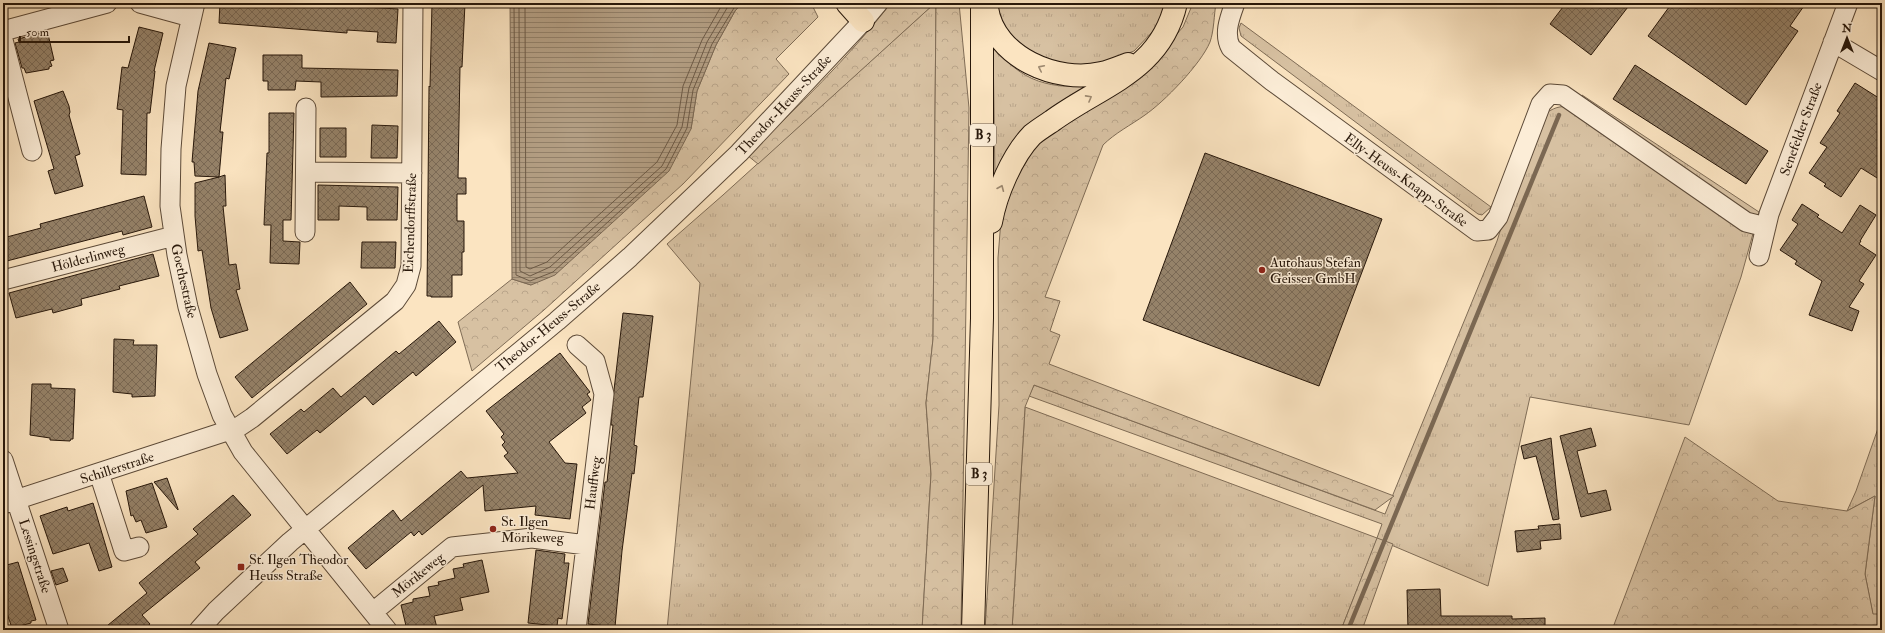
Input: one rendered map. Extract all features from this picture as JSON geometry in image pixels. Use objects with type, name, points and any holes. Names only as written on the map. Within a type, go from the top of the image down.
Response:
[{"type":"main road","points":[[847,3],[863,21]]},
{"type":"main road","name":"B 3","points":[[973,630],[981,407],[983,267],[982,3]]},
{"type":"main road","points":[[987,3],[989,21],[1001,41],[1022,59],[1046,71],[1070,75],[1102,74],[1129,63],[1157,47]]},
{"type":"main road","points":[[983,267],[994,205],[1010,166],[1032,135],[1065,111],[1133,70],[1157,47],[1176,3]]},
{"type":"street","points":[[3,30],[52,10],[107,3]]},
{"type":"street","points":[[140,3],[193,10]]},
{"type":"street","name":"Eichendorffstraße","points":[[230,431],[264,408],[395,301],[406,285],[411,266],[414,3]]},
{"type":"street","name":"Theodor-Heuss-Straße","points":[[199,630],[216,611],[305,530],[557,320],[630,257],[739,154],[878,3]]},
{"type":"street","name":"Elly-Heuss-Knapp-Straße","points":[[1235,3],[1230,16],[1227,32],[1228,43],[1231,48],[1279,86],[1477,231],[1488,230],[1498,217],[1541,104],[1550,94],[1563,95],[1746,222],[1766,227]]},
{"type":"street","name":"Senefelder Straße","points":[[1759,256],[1769,214],[1848,3]]},
{"type":"street","name":"Goethestraße","points":[[193,10],[177,79],[173,118],[170,206],[174,236],[188,307],[207,374],[218,405],[230,431],[250,462],[387,630]]},
{"type":"street","points":[[3,40],[32,151]]},
{"type":"street","points":[[1833,42],[1882,71]]},
{"type":"street","points":[[304,232],[306,108]]},
{"type":"street","points":[[306,172],[412,173]]},
{"type":"street","name":"Hölderlinweg","points":[[3,280],[174,236]]},
{"type":"street","name":"Hauffweg","points":[[576,630],[604,394],[595,361],[577,344]]},
{"type":"street","name":"Schillerstraße","points":[[10,502],[230,431]]},
{"type":"street","name":"Lessingstraße","points":[[3,460],[10,502],[59,630]]},
{"type":"street","points":[[99,473],[124,551],[139,547]]},
{"type":"street","name":"Mörikeweg","points":[[373,612],[452,547],[532,538],[586,545]]},
{"type":"green space","points":[[742,3],[811,3],[818,17],[776,59],[789,74],[683,184],[544,310],[472,371],[458,322],[512,279],[531,285],[691,129],[697,91],[716,45],[735,11]]},
{"type":"green space","points":[[891,3],[935,3],[758,164],[747,155],[822,82],[858,43]]},
{"type":"green space","points":[[935,3],[933,339],[926,403],[931,474],[922,630],[667,630],[700,283],[667,244]]},
{"type":"green space","points":[[936,3],[959,3],[969,108],[961,630],[922,630],[931,474],[926,403],[933,339]]},
{"type":"green space","points":[[995,3],[1168,3],[1155,29],[1134,51],[1110,60],[1086,65],[1063,66],[1041,61],[1006,36]]},
{"type":"green space","points":[[1193,3],[1216,3],[1210,42],[1199,61],[1181,82],[1153,109],[1103,145],[1045,297],[1060,301],[1050,331],[1060,335],[1049,364],[1394,496],[1375,510],[1034,385],[1025,407],[1012,630],[985,630],[999,405],[998,258],[1002,207],[1019,164],[1039,138],[1154,60],[1183,27]]},
{"type":"green space","points":[[1241,23],[1491,207],[1482,215],[1478,214],[1241,36],[1239,28]]},
{"type":"green space","points":[[993,44],[1014,68],[1038,81],[1051,85],[1097,85],[995,178]]},
{"type":"green space","points":[[1582,95],[1759,212],[1741,277],[1689,425],[1530,397],[1488,586],[1377,539],[1341,630],[1012,630],[1025,407],[1377,538],[1382,524],[1029,396],[1034,385],[1385,514],[1497,241],[1507,209],[1546,113],[1560,107],[1575,109]]},
{"type":"green space","points":[[1882,417],[1882,614],[1873,615],[1865,574],[1875,496],[1847,511],[1856,491]]},
{"type":"green space","points":[[1685,437],[1778,501],[1847,511],[1875,496],[1865,574],[1873,614],[1882,614],[1882,630],[1612,630]]},
{"type":"green space","points":[[1377,538],[1393,544],[1362,630],[1341,630]]},
{"type":"water","points":[[510,3],[742,3],[735,11],[716,45],[697,91],[691,129],[669,171],[555,275],[531,285],[512,279]]},
{"type":"building","points":[[220,3],[301,3],[398,9],[396,43],[377,42],[378,32],[347,30],[347,33],[219,23]]},
{"type":"building","points":[[432,3],[465,3],[462,67],[460,67],[458,178],[466,178],[466,194],[457,194],[457,221],[464,221],[464,252],[462,252],[462,275],[452,275],[452,297],[427,296],[429,86],[430,87]]},
{"type":"building","points":[[1566,3],[1631,3],[1591,55],[1550,24]]},
{"type":"building","points":[[1672,3],[1806,3],[1790,26],[1798,31],[1746,105],[1648,36]]},
{"type":"building","points":[[139,27],[163,33],[154,71],[150,113],[147,113],[146,175],[121,174],[123,110],[117,109],[122,67],[128,68]]},
{"type":"building","points":[[41,33],[41,36],[48,34],[54,60],[50,61],[52,66],[49,67],[49,69],[26,73],[24,68],[22,68],[15,43],[19,42],[18,39]]},
{"type":"building","points":[[209,43],[236,48],[229,79],[226,78],[220,132],[223,132],[219,177],[195,176],[194,162],[192,162],[198,91]]},
{"type":"building","points":[[263,55],[302,55],[302,68],[398,70],[397,96],[321,97],[321,82],[296,81],[295,90],[268,90],[268,81],[263,81]]},
{"type":"building","points":[[1635,65],[1768,151],[1746,184],[1613,99]]},
{"type":"building","points":[[1855,83],[1882,100],[1882,181],[1861,168],[1841,197],[1824,186],[1826,184],[1809,173],[1827,147],[1820,143],[1840,113],[1837,111]]},
{"type":"building","points":[[63,91],[69,106],[69,115],[80,154],[75,156],[83,186],[55,194],[48,171],[54,169],[34,101]]},
{"type":"building","points":[[269,113],[294,113],[291,220],[283,220],[283,241],[300,242],[299,264],[270,263],[271,225],[264,225],[267,153],[269,153]]},
{"type":"building","points":[[372,125],[398,126],[397,158],[371,158]]},
{"type":"building","points":[[320,128],[346,128],[346,157],[320,157]]},
{"type":"building","name":"Autohaus Stefan Geisser GmbH","points":[[1205,153],[1382,219],[1319,386],[1143,320]]},
{"type":"building","points":[[225,175],[226,206],[223,206],[229,265],[236,264],[240,289],[236,290],[248,330],[220,338],[211,308],[202,250],[198,251],[195,216],[195,183]]},
{"type":"building","points":[[318,185],[398,187],[397,220],[367,220],[367,207],[339,206],[339,220],[318,220]]},
{"type":"building","points":[[144,196],[152,227],[123,235],[122,231],[3,262],[3,238],[41,228],[40,224]]},
{"type":"building","points":[[1802,204],[1819,215],[1817,217],[1842,233],[1860,205],[1876,215],[1859,244],[1876,255],[1859,281],[1864,284],[1849,307],[1859,311],[1852,331],[1809,315],[1822,281],[1795,264],[1797,261],[1780,250],[1798,224],[1792,220]]},
{"type":"building","points":[[362,242],[396,242],[395,268],[361,268]]},
{"type":"building","points":[[153,254],[159,276],[119,286],[120,289],[81,299],[82,305],[53,313],[52,309],[16,318],[9,293]]},
{"type":"building","points":[[350,282],[367,304],[252,398],[235,377]]},
{"type":"building","points":[[623,313],[653,316],[643,397],[639,397],[634,445],[637,446],[622,551],[615,627],[588,624],[605,482],[607,482],[613,425],[611,425],[614,390]]},
{"type":"building","points":[[439,321],[456,342],[416,376],[413,372],[373,405],[365,396],[320,433],[317,430],[287,454],[270,434],[301,409],[304,412],[333,388],[341,397],[396,351],[399,354]]},
{"type":"building","points":[[114,339],[134,340],[133,345],[157,345],[155,396],[132,397],[132,394],[113,392]]},
{"type":"building","points":[[560,353],[590,392],[587,394],[591,400],[582,407],[586,413],[549,442],[565,463],[577,464],[570,519],[535,515],[536,506],[485,511],[483,485],[422,535],[419,531],[414,536],[411,532],[366,569],[348,548],[393,510],[401,521],[461,471],[467,478],[518,473],[504,456],[508,453],[502,445],[505,442],[501,437],[504,434],[486,411]]},
{"type":"building","points":[[32,384],[51,384],[51,388],[75,389],[73,439],[70,441],[50,440],[50,438],[30,435]]},
{"type":"building","points":[[1591,428],[1596,446],[1577,451],[1588,494],[1606,490],[1611,510],[1581,517],[1560,436]]},
{"type":"building","points":[[1551,438],[1559,519],[1553,520],[1536,456],[1524,459],[1521,446]]},
{"type":"building","points":[[167,478],[178,509],[178,510],[154,482]]},
{"type":"building","points":[[152,483],[167,527],[146,533],[141,520],[136,522],[133,515],[131,516],[126,491]]},
{"type":"building","points":[[233,495],[251,515],[195,562],[200,568],[142,615],[150,624],[143,630],[102,630],[147,593],[139,583],[198,534],[193,529]]},
{"type":"building","points":[[93,503],[112,567],[99,571],[89,543],[53,554],[40,516],[67,507],[68,511]]},
{"type":"building","points":[[1560,524],[1561,539],[1540,541],[1541,549],[1517,552],[1515,531],[1539,529],[1538,526]]},
{"type":"building","points":[[536,550],[565,554],[564,563],[569,563],[562,619],[558,618],[557,626],[528,623]]},
{"type":"building","points":[[482,560],[489,592],[460,598],[463,610],[434,616],[437,628],[427,630],[407,630],[401,605],[413,602],[413,599],[430,596],[428,587],[439,585],[438,582],[455,578],[453,569],[464,567],[463,564]]},
{"type":"building","points":[[18,562],[36,620],[31,621],[31,623],[12,628],[3,602],[3,566]]},
{"type":"building","points":[[63,568],[68,581],[56,585],[51,571]]},
{"type":"building","points":[[1440,589],[1441,616],[1512,616],[1512,619],[1545,618],[1545,630],[1408,630],[1407,590]]},
{"type":"waterway","points":[[1348,630],[1559,115]]},
{"type":"place","name":"Autohaus Stefan Geisser GmbH","points":[[1262,270]]},
{"type":"place","name":"St. Ilgen Mörikeweg","points":[[493,529]]},
{"type":"place","name":"St. Ilgen Theodor Heuss Straße","points":[[241,567]]}]
